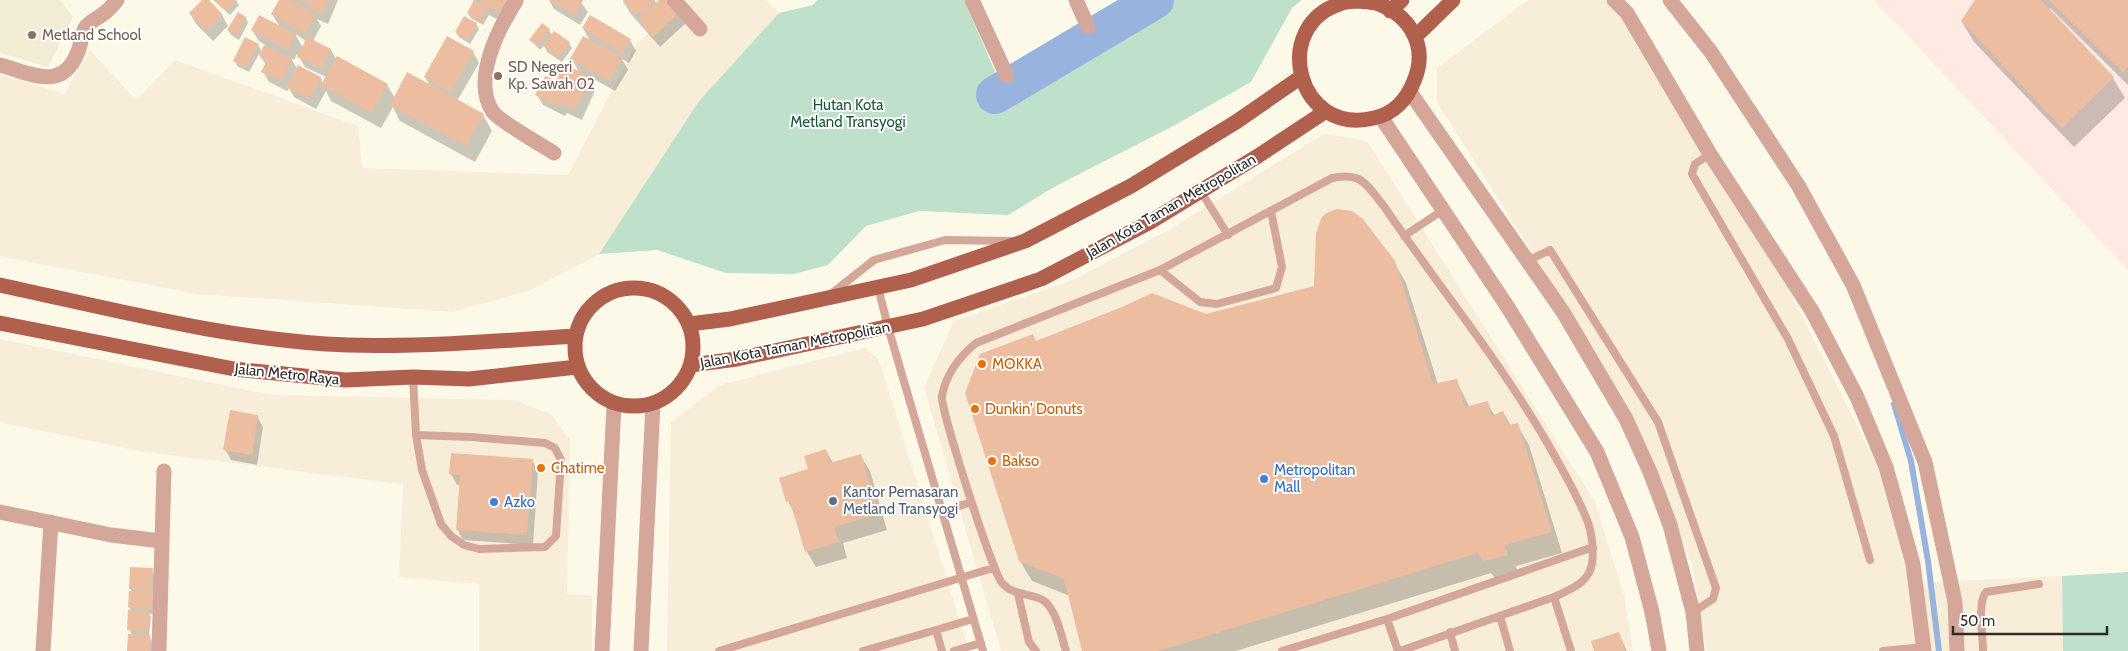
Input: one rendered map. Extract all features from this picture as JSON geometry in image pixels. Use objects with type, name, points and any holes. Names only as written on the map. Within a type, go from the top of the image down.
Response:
[{"type":"main road","points":[[1361,0],[1379,4],[1390,11],[1403,19],[1416,36],[1419,55],[1417,74],[1410,92],[1398,107],[1381,117],[1363,121],[1344,119],[1326,111],[1315,102],[1306,90],[1301,77],[1299,58],[1303,40],[1312,23],[1325,11],[1342,3],[1361,0]]},
{"type":"main road","points":[[1390,11],[1402,0]]},
{"type":"main road","points":[[1416,36],[1453,0]]},
{"type":"main road","points":[[689,324],[730,319],[911,280],[1025,241],[1131,186],[1236,122],[1301,77]]},
{"type":"main road","name":"Jalan Kota Taman Metropolitan","points":[[691,365],[737,360],[923,319],[1041,279],[1150,222],[1258,156],[1326,111]]},
{"type":"main road","points":[[0,285],[239,334],[347,344],[468,343],[575,336]]},
{"type":"main road","points":[[635,287],[652,290],[668,297],[680,309],[689,324],[694,344],[691,365],[682,382],[669,396],[653,404],[633,407],[614,404],[602,398],[583,379],[574,352],[575,336],[583,316],[598,299],[617,289],[635,287]]},
{"type":"main road","name":"Jalan Metro Raya","points":[[0,323],[234,369],[345,380],[413,377],[469,379],[578,367]]},
{"type":"street","points":[[0,65],[46,78],[56,77],[65,72],[77,55],[85,29],[91,21],[104,13],[117,0]]},
{"type":"street","points":[[516,0],[499,28],[492,47],[487,66],[488,100],[494,114],[554,153]]},
{"type":"street","points":[[674,0],[700,28]]},
{"type":"street","points":[[972,0],[1007,76]]},
{"type":"street","points":[[1076,0],[1088,27]]},
{"type":"street","points":[[1614,0],[1627,13],[1710,154],[1812,311],[1857,397],[1886,467],[1913,564],[1924,649]]},
{"type":"street","points":[[1670,0],[1710,52],[1798,185],[1853,285],[1925,462],[1955,602],[1957,651]]},
{"type":"street","points":[[1410,92],[1563,312],[1626,419],[1650,472],[1670,525],[1693,612],[1697,651]]},
{"type":"street","points":[[1381,117],[1507,306],[1597,452],[1632,537],[1652,612],[1659,651]]},
{"type":"street","points":[[602,651],[614,404]]},
{"type":"street","points":[[640,651],[653,404]]},
{"type":"street","points":[[159,651],[164,471]]},
{"type":"street","points":[[0,512],[111,535],[161,541]]},
{"type":"street","points":[[42,651],[51,522]]},
{"type":"lane","points":[[1710,154],[1695,164],[1692,174],[1788,339],[1834,436],[1870,560]]},
{"type":"lane","points":[[1066,651],[1052,610],[1042,600],[1018,594],[1002,584],[993,568],[971,502],[941,398],[949,373],[961,356],[976,343],[1160,270],[1332,178],[1353,176],[1361,178],[1383,205],[1519,396],[1562,468],[1588,521],[1593,547],[1592,565],[1588,575],[1582,582],[1554,598],[1399,651],[1387,619]]},
{"type":"lane","points":[[1200,190],[1228,235]]},
{"type":"lane","points":[[1404,236],[1443,210]]},
{"type":"lane","points":[[1160,270],[1200,302],[1217,304],[1276,288],[1282,267],[1270,211]]},
{"type":"lane","points":[[826,298],[874,260],[945,240],[1025,241]]},
{"type":"lane","points":[[1527,261],[1550,250],[1658,422],[1716,588],[1713,599],[1693,612]]},
{"type":"lane","points":[[878,286],[982,647],[954,651]]},
{"type":"lane","points":[[413,377],[416,435],[422,470],[441,524],[451,536],[464,545],[479,549],[545,547],[556,536],[561,460],[555,448],[545,443],[471,436],[416,435]]},
{"type":"lane","points":[[942,512],[971,502]]},
{"type":"lane","points":[[1284,651],[1387,619],[1593,547]]},
{"type":"lane","points":[[719,651],[993,568]]},
{"type":"lane","points":[[1983,651],[1982,609],[1983,596],[1986,592],[2039,584]]},
{"type":"lane","points":[[1018,594],[1029,642],[1036,651]]},
{"type":"lane","points":[[1554,598],[1572,651]]},
{"type":"lane","points":[[1500,616],[1510,651]]},
{"type":"lane","points":[[863,651],[973,619]]},
{"type":"lane","points":[[936,630],[942,651]]},
{"type":"lane","points":[[1450,632],[1455,651]]},
{"type":"lane","points":[[1883,651],[1924,649]]},
{"type":"shaded area","name":"Metland School","points":[[0,0],[60,0],[73,17],[48,67],[0,53]]},
{"type":"shaded area","points":[[688,0],[766,0],[779,13],[699,101],[599,254],[531,290],[453,312],[197,294],[0,256],[0,74],[64,94],[90,50],[136,100],[175,60],[358,126],[362,168],[568,175],[636,44]]},
{"type":"shaded area","points":[[1528,0],[1626,0],[1767,246],[1877,465],[1909,583],[2062,576],[2063,651],[1707,651],[1692,565],[1648,449],[1602,363],[1437,102],[1437,68]]},
{"type":"shaded area","points":[[1874,0],[2128,0],[2128,270]]},
{"type":"shaded area","name":"Metropolitan Mall","points":[[1324,134],[1367,141],[1595,502],[1624,595],[1633,651],[1001,651],[924,387],[954,321],[1073,280],[1170,229]]},
{"type":"shaded area","points":[[0,339],[271,395],[514,400],[551,414],[570,440],[567,594],[592,596],[592,651],[479,651],[479,584],[399,577],[403,484],[139,451],[0,422]]},
{"type":"shaded area","points":[[865,348],[879,360],[969,651],[667,651],[671,422],[720,385]]},
{"type":"green space","name":"Hutan Kota Metland Transyogi","points":[[817,0],[964,0],[1010,106],[1168,0],[1302,0],[1292,8],[1251,82],[1175,125],[1054,187],[1008,215],[919,211],[866,226],[828,265],[794,274],[726,273],[657,250],[599,254],[699,101],[779,13],[813,5]]},
{"type":"green space","points":[[2128,572],[2128,651],[2063,651],[2062,576]]},
{"type":"building","points":[[202,0],[209,0],[223,15],[206,31],[189,13]]},
{"type":"building","points":[[214,0],[236,0],[226,11]]},
{"type":"building","points":[[279,0],[290,0],[316,15],[305,34],[271,14]]},
{"type":"building","points":[[299,0],[328,0],[322,14],[309,8],[310,5]]},
{"type":"building","points":[[474,0],[487,8],[480,21],[467,13]]},
{"type":"building","points":[[482,0],[513,0],[504,16],[480,3]]},
{"type":"building","points":[[550,0],[582,0],[583,1],[574,15]]},
{"type":"building","points":[[625,0],[655,0],[643,14],[640,11],[635,15],[623,2]]},
{"type":"building","points":[[659,0],[672,0],[682,10],[653,37],[638,20]]},
{"type":"building","points":[[1975,0],[2041,0],[2114,77],[2062,128],[1961,21]]},
{"type":"building","points":[[2049,0],[2128,0],[2128,67],[2123,72]]},
{"type":"building","points":[[238,12],[246,17],[236,36],[227,30]]},
{"type":"building","points":[[259,15],[296,34],[288,50],[251,30]]},
{"type":"building","points":[[590,15],[631,39],[622,53],[582,28]]},
{"type":"building","points":[[464,16],[477,23],[467,40],[455,32]]},
{"type":"building","points":[[542,23],[550,29],[537,46],[529,40]]},
{"type":"building","points":[[554,31],[570,42],[559,58],[543,46]]},
{"type":"building","points":[[447,36],[474,51],[450,92],[424,77]]},
{"type":"building","points":[[583,36],[623,58],[609,81],[570,59]]},
{"type":"building","points":[[245,37],[259,44],[246,68],[233,61]]},
{"type":"building","points":[[307,37],[331,49],[322,69],[297,57]]},
{"type":"building","points":[[264,45],[292,58],[281,81],[261,72],[267,60],[259,56]]},
{"type":"building","points":[[337,56],[388,84],[372,113],[321,85]]},
{"type":"building","points":[[564,64],[591,77],[575,110],[560,103],[559,106],[535,95],[545,76],[556,81]]},
{"type":"building","points":[[298,65],[321,77],[310,99],[286,87]]},
{"type":"building","points":[[407,72],[484,114],[466,146],[390,105]]},
{"type":"building","name":"Metropolitan Mall","points":[[1338,209],[1352,211],[1363,219],[1395,261],[1433,384],[1457,379],[1465,407],[1488,401],[1491,416],[1503,411],[1508,425],[1518,423],[1552,532],[1505,545],[1508,555],[1484,561],[1478,553],[1158,651],[1082,651],[1064,579],[1019,561],[965,393],[980,354],[1033,334],[1036,341],[1152,293],[1206,314],[1314,286],[1316,233],[1322,217],[1328,212]]},
{"type":"building","points":[[230,410],[258,415],[252,455],[223,450]]},
{"type":"building","name":"Kantor Pemasaran Metland Transyogi","points":[[826,449],[830,463],[861,454],[879,514],[834,527],[839,542],[805,552],[790,501],[786,502],[779,478],[808,469],[804,456]]},
{"type":"building","name":"Azko","points":[[451,453],[533,459],[527,535],[456,530],[460,475],[449,474]]},
{"type":"building","points":[[130,567],[153,568],[151,590],[129,589]]},
{"type":"building","points":[[129,591],[153,593],[151,609],[128,607]]},
{"type":"building","points":[[128,610],[149,611],[148,631],[127,630]]},
{"type":"building","points":[[1619,632],[1625,651],[1594,651],[1591,641]]},
{"type":"building","points":[[128,634],[150,635],[149,651],[127,651]]},
{"type":"waterway","points":[[995,95],[1155,0]]},
{"type":"waterway","points":[[1894,404],[1911,461],[1928,561],[1939,651]]},
{"type":"place","name":"Metland School","points":[[32,35]]},
{"type":"place","name":"SD Negeri Kp. Sawah 02","points":[[498,76]]},
{"type":"place","name":"MOKKA","points":[[982,364]]},
{"type":"place","name":"Dunkin' Donuts","points":[[975,409]]},
{"type":"place","name":"Bakso","points":[[992,461]]},
{"type":"place","name":"Chatime","points":[[541,468]]},
{"type":"place","name":"Metropolitan Mall","points":[[1264,479]]},
{"type":"place","name":"Kantor Pemasaran Metland Transyogi","points":[[833,501]]},
{"type":"place","name":"Azko","points":[[494,502]]}]
